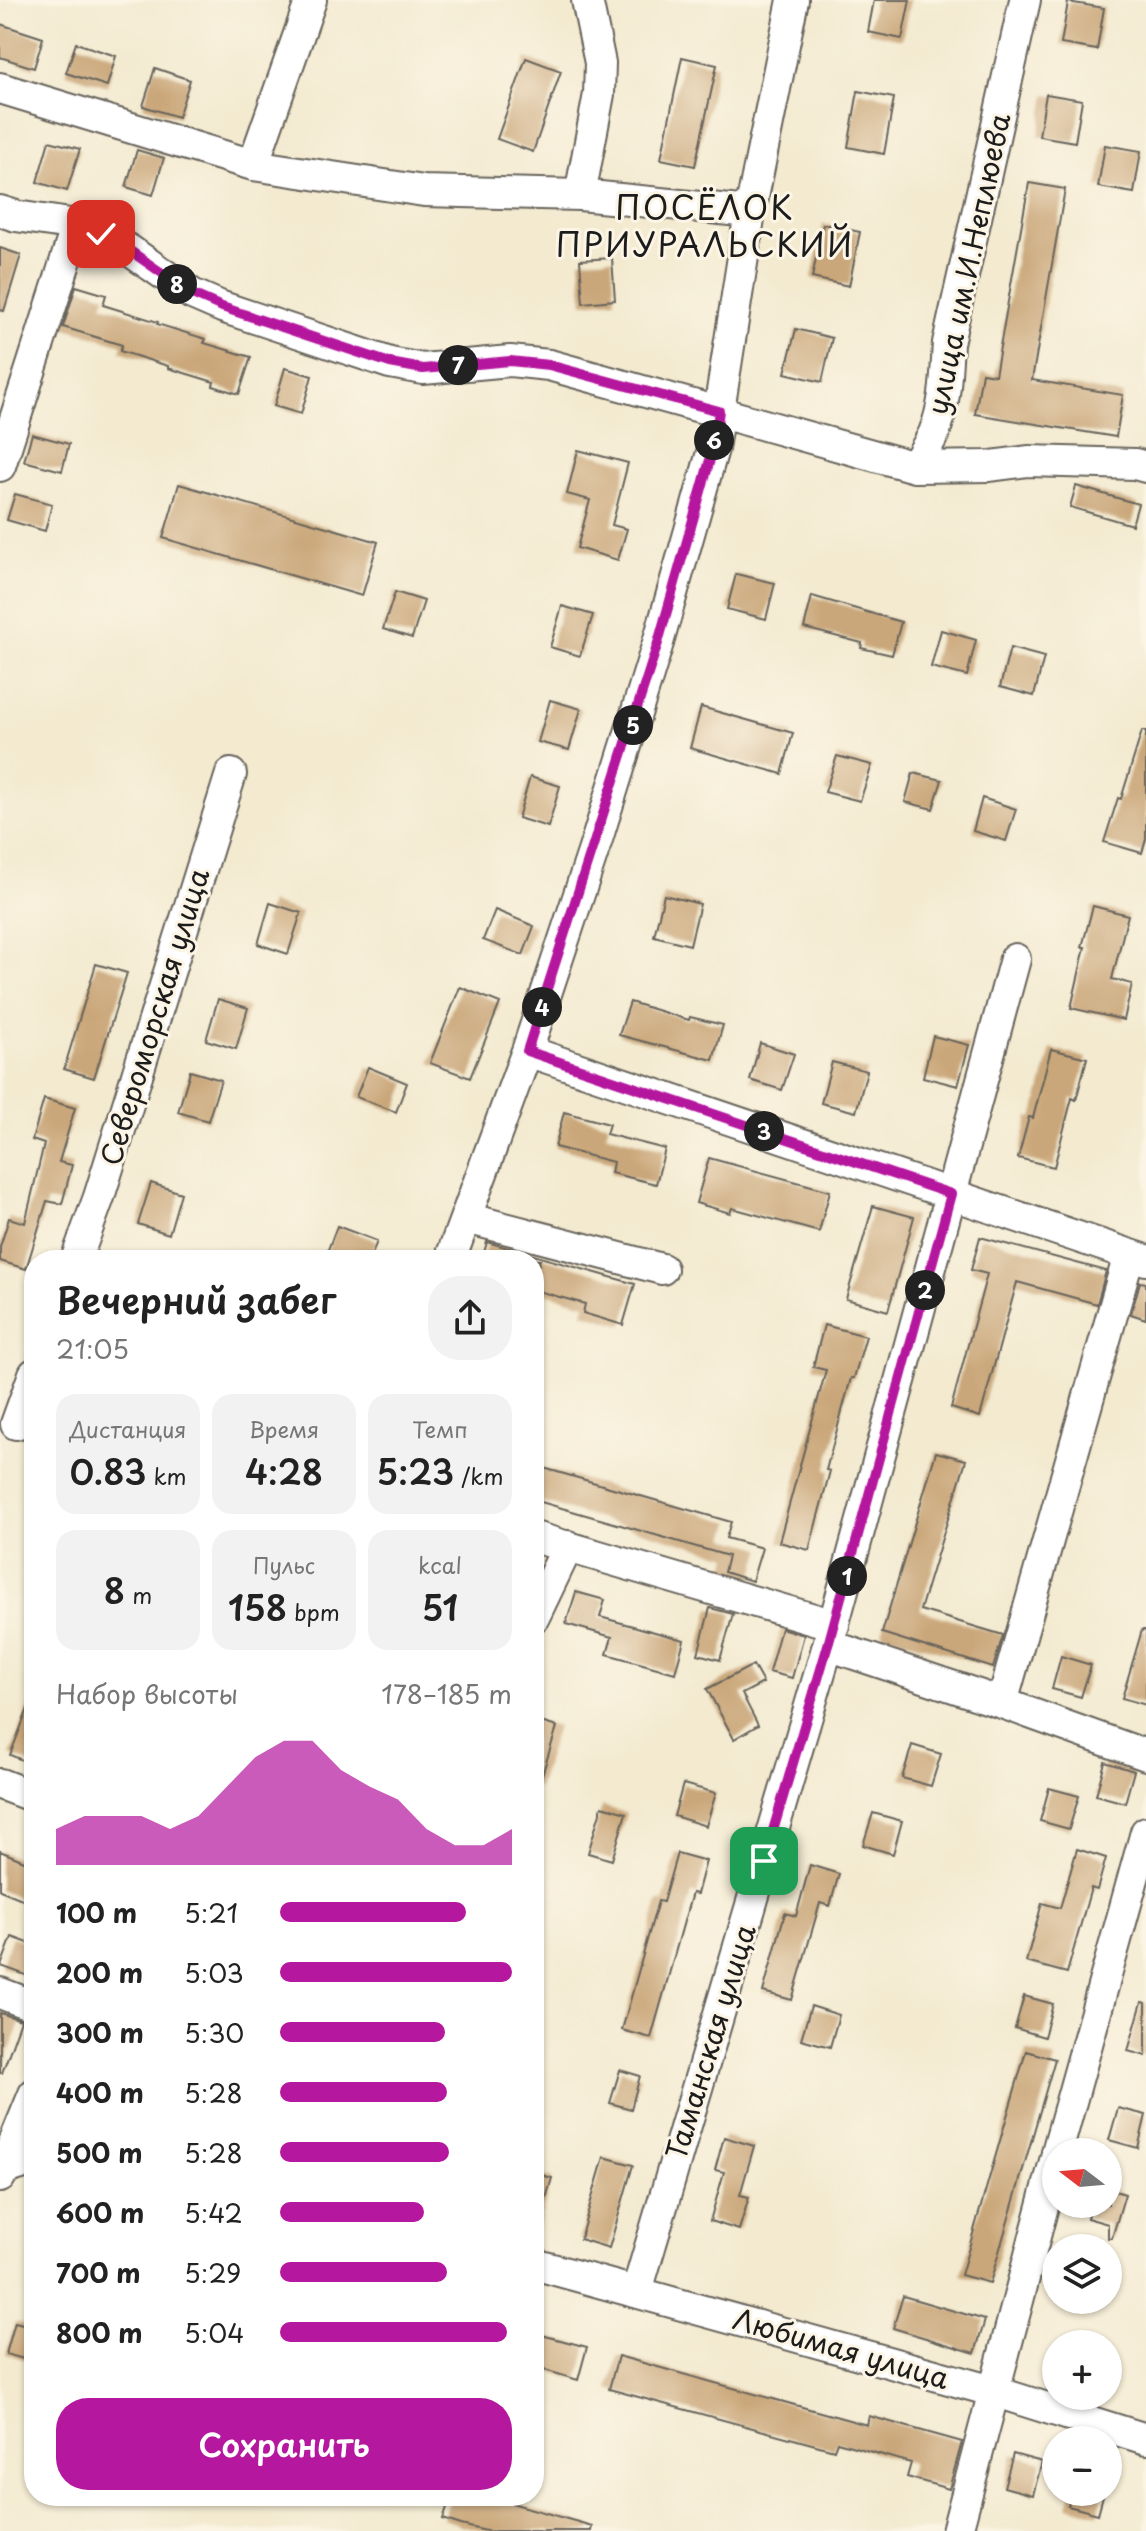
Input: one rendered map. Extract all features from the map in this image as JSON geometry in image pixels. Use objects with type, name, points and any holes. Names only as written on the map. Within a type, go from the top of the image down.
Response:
[{"type":"street","points":[[253,165],[311,0]]},
{"type":"street","points":[[580,195],[599,94],[600,63],[587,0]]},
{"type":"street","points":[[454,1250],[527,1051],[658,643],[713,449],[750,212],[793,0]]},
{"type":"street","name":"улица им.И.Неплюева","points":[[915,467],[934,434],[942,409],[948,343],[1025,0]]},
{"type":"street","points":[[0,88],[253,165],[424,191],[580,195],[750,212]]},
{"type":"street","points":[[0,211],[77,225],[101,234],[202,299],[390,363],[423,369],[510,361],[549,365],[915,467],[990,466],[1028,461],[1135,464],[1146,467]]},
{"type":"street","points":[[0,466],[77,225]]},
{"type":"street","name":"Североморская улица","points":[[80,1250],[231,774]]},
{"type":"street","name":"Таманская улица","points":[[637,2291],[831,1635],[1015,959]]},
{"type":"street","points":[[527,1051],[1137,1258],[1002,1703]]},
{"type":"street","points":[[466,1218],[662,1269]]},
{"type":"street","points":[[17,1423],[24,1403]]},
{"type":"street","points":[[544,1540],[831,1635],[1002,1703],[1146,1755]]},
{"type":"street","points":[[544,1596],[568,1546]]},
{"type":"street","points":[[0,1784],[24,1793]]},
{"type":"street","points":[[1061,2138],[1146,1832]]},
{"type":"street","points":[[0,1993],[24,2002]]},
{"type":"street","points":[[1,2173],[24,2118]]},
{"type":"street","points":[[1,2173],[24,2164]]},
{"type":"street","points":[[957,2531],[1042,2213]]},
{"type":"street","name":"Любимая улица","points":[[544,2267],[996,2392],[1146,2439]]},
{"type":"building","points":[[874,0],[910,0],[902,39],[868,32]]},
{"type":"building","points":[[1068,2],[1104,8],[1097,50],[1061,44]]},
{"type":"building","points":[[0,24],[43,38],[34,68],[0,57]]},
{"type":"building","points":[[76,43],[116,56],[107,86],[66,73]]},
{"type":"building","points":[[682,57],[717,65],[695,166],[661,159]]},
{"type":"building","points":[[526,58],[561,71],[533,152],[497,139]]},
{"type":"building","points":[[155,68],[190,80],[178,117],[143,106]]},
{"type":"building","points":[[858,91],[894,98],[884,154],[848,147]]},
{"type":"building","points":[[1046,94],[1082,100],[1075,142],[1039,136]]},
{"type":"building","points":[[49,141],[80,149],[67,191],[37,182]]},
{"type":"building","points":[[1105,145],[1141,151],[1134,193],[1098,187]]},
{"type":"building","points":[[137,150],[164,158],[153,195],[126,187]]},
{"type":"building","points":[[1029,183],[1065,189],[1032,380],[1123,395],[1116,437],[975,414],[982,373],[995,375]]},
{"type":"building","points":[[823,224],[860,232],[849,286],[812,278]]},
{"type":"building","points":[[0,248],[21,255],[4,311],[0,310]]},
{"type":"building","points":[[612,258],[615,300],[583,303],[580,260]]},
{"type":"building","points":[[76,286],[106,295],[103,305],[251,357],[239,394],[213,386],[214,382],[120,351],[122,345],[63,327]]},
{"type":"building","points":[[796,329],[832,338],[822,382],[785,373]]},
{"type":"building","points":[[285,368],[312,376],[301,414],[274,406]]},
{"type":"building","points":[[32,434],[69,444],[62,471],[24,461]]},
{"type":"building","points":[[578,450],[628,463],[612,525],[627,529],[618,560],[577,548],[590,500],[567,494]]},
{"type":"building","points":[[179,484],[378,542],[362,596],[163,538]]},
{"type":"building","points":[[1076,486],[1138,504],[1132,525],[1070,507]]},
{"type":"building","points":[[15,494],[52,504],[45,531],[7,520]]},
{"type":"building","points":[[736,574],[775,583],[766,619],[727,609]]},
{"type":"building","points":[[395,592],[424,601],[412,638],[383,629]]},
{"type":"building","points":[[812,596],[901,622],[892,655],[861,648],[862,643],[804,628]]},
{"type":"building","points":[[562,606],[593,615],[580,656],[550,647]]},
{"type":"building","points":[[941,630],[976,640],[967,676],[931,667]]},
{"type":"building","points":[[1010,648],[1044,657],[1034,696],[1000,687]]},
{"type":"building","points":[[550,700],[581,709],[569,750],[538,742]]},
{"type":"building","points":[[701,707],[793,733],[782,774],[690,748]]},
{"type":"building","points":[[1142,731],[1146,731],[1146,839],[1142,853],[1104,842]]},
{"type":"building","points":[[837,756],[872,765],[860,801],[825,792]]},
{"type":"building","points":[[913,773],[942,780],[933,809],[905,802]]},
{"type":"building","points":[[530,777],[560,786],[548,827],[518,818]]},
{"type":"building","points":[[982,798],[1016,809],[1006,841],[973,831]]},
{"type":"building","points":[[664,895],[700,904],[690,945],[654,936]]},
{"type":"building","points":[[270,903],[301,913],[288,954],[258,944]]},
{"type":"building","points":[[1093,906],[1128,915],[1112,979],[1132,984],[1124,1020],[1071,1008]]},
{"type":"building","points":[[495,910],[534,926],[523,955],[483,940]]},
{"type":"building","points":[[96,964],[127,973],[94,1078],[64,1069]]},
{"type":"building","points":[[460,987],[500,1003],[470,1078],[430,1063]]},
{"type":"building","points":[[218,999],[248,1008],[236,1049],[206,1040]]},
{"type":"building","points":[[630,1002],[689,1020],[690,1017],[723,1025],[713,1060],[619,1035]]},
{"type":"building","points":[[933,1036],[969,1045],[958,1086],[923,1077]]},
{"type":"building","points":[[760,1043],[794,1054],[782,1090],[750,1080]]},
{"type":"building","points":[[1051,1049],[1087,1058],[1076,1100],[1072,1098],[1054,1167],[1018,1158],[1029,1117],[1033,1118]]},
{"type":"building","points":[[832,1062],[867,1071],[856,1112],[821,1103]]},
{"type":"building","points":[[368,1067],[407,1083],[396,1112],[356,1097]]},
{"type":"building","points":[[190,1071],[221,1080],[208,1121],[178,1112]]},
{"type":"building","points":[[44,1099],[75,1108],[59,1162],[72,1165],[62,1204],[47,1201],[32,1250],[24,1250],[24,1268],[0,1261],[0,1247],[9,1218],[25,1223],[44,1144],[32,1140]]},
{"type":"building","points":[[564,1112],[609,1124],[606,1134],[665,1149],[656,1184],[611,1173],[613,1162],[555,1147]]},
{"type":"building","points":[[709,1158],[830,1191],[819,1232],[732,1208],[730,1213],[696,1203]]},
{"type":"building","points":[[151,1183],[181,1193],[169,1234],[138,1224]]},
{"type":"building","points":[[873,1206],[914,1217],[888,1311],[846,1299]]},
{"type":"building","points":[[337,1226],[377,1241],[374,1250],[328,1250]]},
{"type":"building","points":[[980,1237],[1106,1271],[1097,1304],[1017,1282],[980,1417],[951,1408],[987,1274],[971,1270]]},
{"type":"building","points":[[487,1242],[515,1250],[485,1250]]},
{"type":"building","points":[[544,1258],[635,1284],[623,1325],[583,1313],[585,1304],[544,1293]]},
{"type":"building","points":[[1140,1282],[1146,1283],[1146,1319],[1131,1314]]},
{"type":"building","points":[[824,1325],[866,1336],[826,1470],[830,1471],[809,1550],[779,1542],[826,1370],[813,1367]]},
{"type":"building","points":[[936,1452],[966,1460],[920,1610],[1003,1635],[993,1668],[882,1633]]},
{"type":"building","points":[[544,1468],[731,1522],[726,1538],[762,1548],[752,1581],[724,1572],[728,1556],[544,1503]]},
{"type":"building","points":[[576,1592],[605,1600],[600,1617],[684,1640],[675,1673],[607,1654],[612,1637],[566,1624]]},
{"type":"building","points":[[710,1608],[733,1614],[720,1660],[698,1654]]},
{"type":"building","points":[[781,1628],[804,1635],[792,1678],[769,1672]]},
{"type":"building","points":[[1142,1630],[1146,1630],[1146,1705],[1122,1698]]},
{"type":"building","points":[[1061,1656],[1091,1665],[1081,1697],[1052,1689]]},
{"type":"building","points":[[753,1665],[763,1683],[742,1694],[758,1725],[734,1739],[707,1689]]},
{"type":"building","points":[[24,1719],[24,1761],[10,1755]]},
{"type":"building","points":[[544,1723],[557,1727],[544,1769]]},
{"type":"building","points":[[912,1745],[941,1754],[931,1786],[902,1778]]},
{"type":"building","points":[[1105,1762],[1134,1771],[1125,1803],[1096,1795]]},
{"type":"building","points":[[683,1784],[716,1793],[706,1826],[674,1816]]},
{"type":"building","points":[[1049,1788],[1079,1796],[1069,1829],[1040,1821]]},
{"type":"building","points":[[602,1806],[626,1813],[612,1860],[588,1853]]},
{"type":"building","points":[[873,1813],[902,1821],[893,1854],[863,1845]]},
{"type":"building","points":[[1077,1849],[1106,1858],[1097,1890],[1091,1888],[1067,1973],[1026,1962],[1042,1903],[1060,1908]]},
{"type":"building","points":[[0,1851],[24,1861],[24,1900],[0,1890]]},
{"type":"building","points":[[677,1853],[706,1861],[697,1894],[692,1893],[651,2038],[622,2030],[658,1901],[663,1902]]},
{"type":"building","points":[[810,1865],[839,1874],[830,1906],[820,1903],[792,2000],[763,1992],[785,1913],[796,1916]]},
{"type":"building","points":[[12,1937],[24,1941],[24,1974],[1,1966]]},
{"type":"building","points":[[1024,1996],[1053,2004],[1044,2037],[1015,2028]]},
{"type":"building","points":[[1142,2002],[1146,2003],[1146,2056],[1128,2051]]},
{"type":"building","points":[[811,2006],[839,2015],[830,2047],[801,2039]]},
{"type":"building","points":[[0,2013],[21,2020],[2,2073],[0,2073]]},
{"type":"building","points":[[1026,2051],[1055,2059],[990,2283],[961,2275]]},
{"type":"building","points":[[620,2070],[640,2076],[631,2109],[610,2103]]},
{"type":"building","points":[[1118,2108],[1146,2115],[1138,2148],[1122,2144],[1122,2138],[1110,2138]]},
{"type":"building","points":[[724,2137],[754,2146],[740,2195],[749,2197],[739,2230],[710,2221],[724,2172],[715,2170]]},
{"type":"building","points":[[604,2157],[633,2165],[609,2248],[580,2239]]},
{"type":"building","points":[[544,2176],[552,2178],[544,2205]]},
{"type":"building","points":[[1087,2218],[1118,2218],[1113,2234],[1108,2234],[1108,2224]]},
{"type":"building","points":[[903,2296],[985,2320],[975,2353],[893,2328]]},
{"type":"building","points":[[15,2322],[24,2324],[24,2359],[6,2354]]},
{"type":"building","points":[[544,2336],[587,2347],[578,2380],[544,2370]]},
{"type":"building","points":[[618,2356],[867,2425],[869,2416],[962,2442],[949,2489],[907,2477],[911,2463],[837,2442],[834,2450],[609,2389]]},
{"type":"building","points":[[1013,2454],[1042,2462],[1033,2495],[1004,2487]]},
{"type":"building","points":[[448,2506],[522,2506],[592,2526],[591,2531],[486,2531],[443,2519]]},
{"type":"building","points":[[1068,2506],[1100,2506],[1098,2514]]},
{"type":"district","name":"ПОСЁЛОК ПРИУРАЛЬСКИЙ","points":[[705,228]]},
{"type":"route","points":[[101,234],[192,294],[222,307],[390,363],[423,369],[510,361],[549,365],[719,411],[713,449],[658,643],[527,1051],[951,1194],[828,1645],[764,1861]]}]
